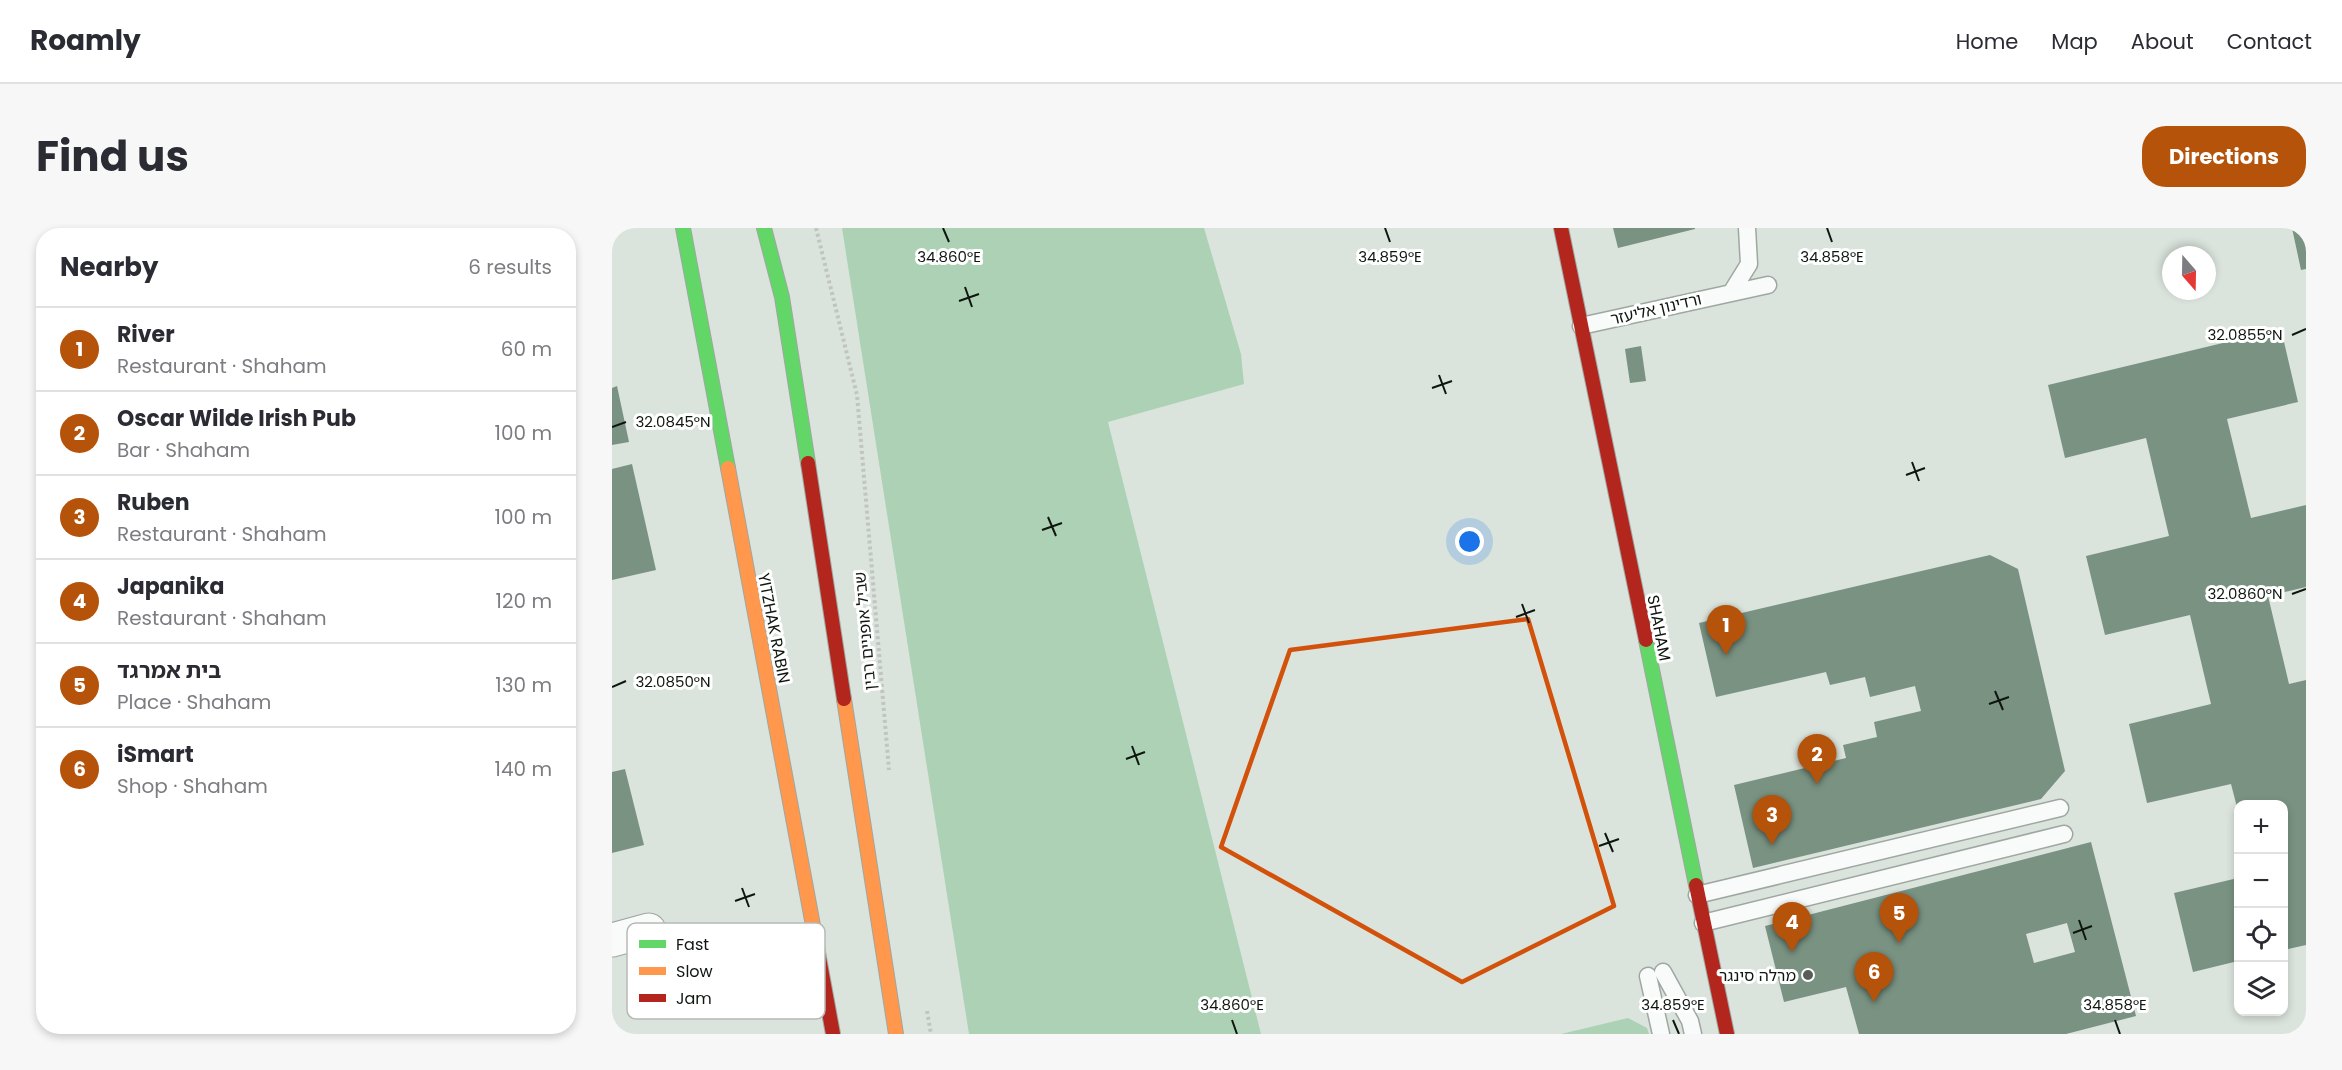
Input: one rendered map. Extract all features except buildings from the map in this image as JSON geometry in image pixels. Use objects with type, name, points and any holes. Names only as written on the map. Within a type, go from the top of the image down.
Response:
[{"type":"main road","name":"YITZHAK RABIN","points":[[683,228],[811,923]]},
{"type":"main road","points":[[764,228],[782,297],[896,1034]]},
{"type":"main road","name":"SHAHAM","points":[[1561,228],[1727,1034]]},
{"type":"main road","points":[[780,237],[782,297]]},
{"type":"main road","name":"YITZHAK RABIN","points":[[825,996],[832,1034]]},
{"type":"street","points":[[612,940],[627,936]]},
{"type":"lane","points":[[1731,293],[1749,264],[1747,228]]},
{"type":"lane","name":"ורדינון אליעזר","points":[[1581,326],[1768,285]]},
{"type":"lane","points":[[1697,895],[2060,808]]},
{"type":"lane","points":[[1703,923],[2064,834]]},
{"type":"lane","points":[[1661,1034],[1655,974],[1690,1021],[1693,1034]]},
{"type":"path","name":"שביל אופניים רבין","points":[[816,228],[857,395],[890,782]]},
{"type":"path","points":[[925,1000],[931,1034]]},
{"type":"highlighted area","points":[[1528,619],[1614,906],[1462,982],[1221,847],[1290,650]]},
{"type":"green space","points":[[842,228],[1204,228],[1241,354],[1244,384],[1108,422],[1261,1034],[969,1034]]},
{"type":"green space","points":[[1628,1018],[1647,1028],[1649,1034],[1561,1034]]},
{"type":"traffic: fast","points":[[683,228],[728,468]]},
{"type":"traffic: fast","points":[[764,228],[782,297],[808,463]]},
{"type":"traffic: fast","points":[[1646,640],[1696,885]]},
{"type":"traffic: slow","points":[[728,468],[813,923]]},
{"type":"traffic: slow","points":[[844,699],[896,1034]]},
{"type":"traffic: jam","points":[[1561,228],[1646,640]]},
{"type":"traffic: jam","points":[[808,463],[844,699]]},
{"type":"traffic: jam","points":[[1696,885],[1727,1034]]},
{"type":"traffic: jam","points":[[825,990],[833,1034]]},
{"type":"place","name":"River","points":[[1726,655]]},
{"type":"place","name":"Oscar Wilde Irish Pub","points":[[1817,784]]},
{"type":"place","name":"Ruben","points":[[1772,845]]},
{"type":"place","name":"בית אמרגד","points":[[1899,943]]},
{"type":"place","name":"Japanika","points":[[1792,952]]},
{"type":"place","name":"מרלה סינגר","points":[[1808,975]]},
{"type":"place","name":"iSmart","points":[[1874,1002]]}]
